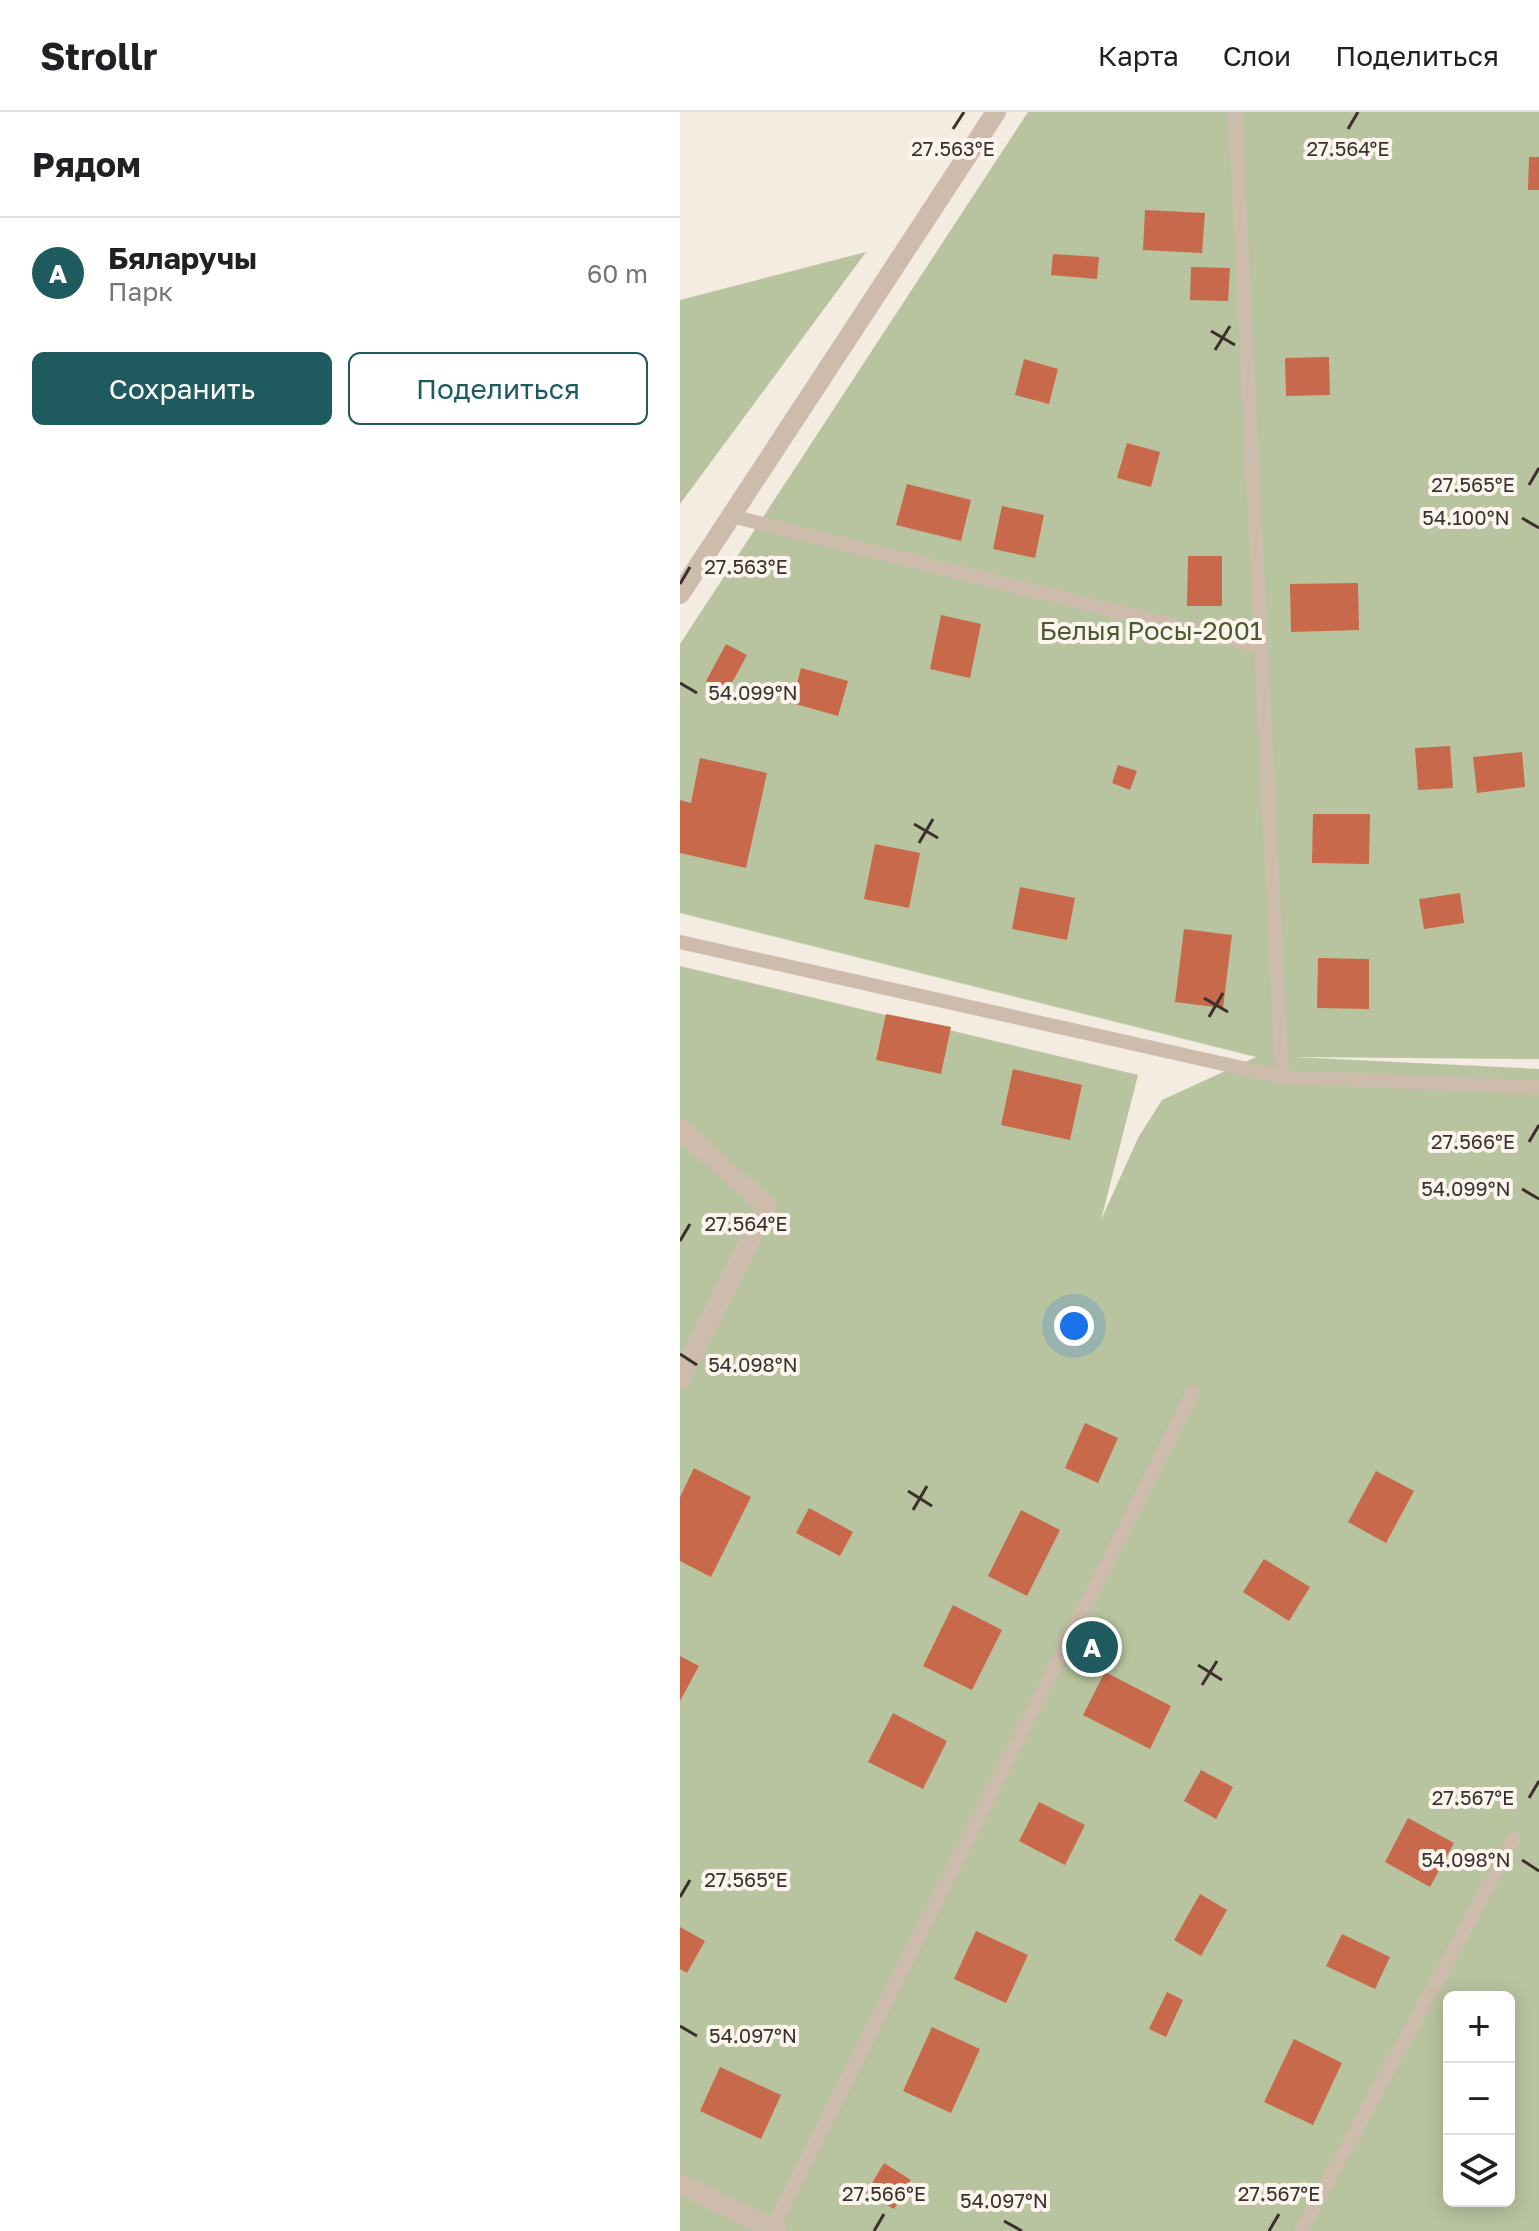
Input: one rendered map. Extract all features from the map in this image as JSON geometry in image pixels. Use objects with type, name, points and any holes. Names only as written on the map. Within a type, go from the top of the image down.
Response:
[{"type":"street","points":[[680,594],[996,112]]},
{"type":"street","points":[[680,1129],[767,1206],[680,1379]]},
{"type":"street","points":[[680,2184],[773,2230]]},
{"type":"lane","points":[[1235,112],[1282,1077]]},
{"type":"lane","points":[[731,516],[1261,647]]},
{"type":"lane","points":[[680,942],[1282,1077],[1539,1087]]},
{"type":"lane","points":[[773,2230],[1193,1392]]},
{"type":"lane","points":[[1301,2231],[1514,1839]]},
{"type":"green space","name":"Белыя Росы-2001","points":[[1028,112],[1539,112],[1539,1059],[1293,1057],[1539,1069],[1539,2231],[680,2231],[680,966],[1138,1075],[1101,1220],[1138,1138],[1162,1100],[1256,1057],[680,913],[680,644]]},
{"type":"green space","points":[[866,252],[680,504],[680,300]]},
{"type":"building","points":[[1529,157],[1539,157],[1539,190],[1528,190]]},
{"type":"building","points":[[1145,210],[1205,213],[1202,253],[1143,250]]},
{"type":"building","points":[[1053,254],[1099,257],[1097,279],[1051,275]]},
{"type":"building","points":[[1191,267],[1230,268],[1228,301],[1190,300]]},
{"type":"building","points":[[1329,357],[1330,395],[1286,396],[1285,358]]},
{"type":"building","points":[[1024,359],[1058,369],[1049,404],[1015,395]]},
{"type":"building","points":[[1127,443],[1160,452],[1151,487],[1117,478]]},
{"type":"building","points":[[907,484],[971,500],[961,541],[896,525]]},
{"type":"building","points":[[1002,506],[1044,515],[1035,558],[993,549]]},
{"type":"building","points":[[1188,556],[1222,556],[1222,606],[1187,606]]},
{"type":"building","points":[[1358,583],[1359,630],[1291,632],[1290,584]]},
{"type":"building","points":[[941,615],[981,624],[970,678],[930,669]]},
{"type":"building","points":[[726,644],[747,655],[727,692],[706,681]]},
{"type":"building","points":[[801,668],[848,681],[838,716],[792,703]]},
{"type":"building","points":[[1450,746],[1453,788],[1418,790],[1415,748]]},
{"type":"building","points":[[1522,752],[1525,787],[1477,793],[1473,757]]},
{"type":"building","points":[[700,758],[767,773],[746,868],[680,853],[680,800],[691,803]]},
{"type":"building","points":[[1118,765],[1137,771],[1130,790],[1112,783]]},
{"type":"building","points":[[1313,814],[1370,814],[1369,864],[1312,863]]},
{"type":"building","points":[[875,844],[920,853],[909,908],[864,899]]},
{"type":"building","points":[[1020,887],[1075,898],[1067,940],[1012,929]]},
{"type":"building","points":[[1460,893],[1464,923],[1424,929],[1419,899]]},
{"type":"building","points":[[1184,929],[1232,935],[1223,1008],[1175,1002]]},
{"type":"building","points":[[1318,958],[1369,959],[1369,1009],[1317,1008]]},
{"type":"building","points":[[886,1014],[951,1027],[941,1074],[876,1060]]},
{"type":"building","points":[[1013,1069],[1082,1085],[1070,1140],[1001,1125]]},
{"type":"building","points":[[1085,1423],[1118,1438],[1098,1483],[1065,1468]]},
{"type":"building","points":[[694,1468],[751,1497],[711,1577],[680,1561],[680,1497]]},
{"type":"building","points":[[1376,1471],[1414,1491],[1386,1543],[1348,1522]]},
{"type":"building","points":[[809,1508],[853,1532],[840,1556],[796,1533]]},
{"type":"building","points":[[1021,1510],[1060,1530],[1027,1596],[988,1576]]},
{"type":"building","points":[[1264,1559],[1310,1587],[1289,1621],[1243,1592]]},
{"type":"building","points":[[953,1605],[1002,1630],[972,1690],[923,1666]]},
{"type":"building","points":[[680,1656],[699,1666],[680,1701]]},
{"type":"building","points":[[1105,1672],[1171,1706],[1150,1749],[1083,1715]]},
{"type":"building","points":[[893,1713],[947,1741],[923,1789],[868,1762]]},
{"type":"building","points":[[1201,1770],[1233,1787],[1216,1819],[1184,1801]]},
{"type":"building","points":[[1039,1802],[1085,1825],[1065,1865],[1019,1841]]},
{"type":"building","points":[[1408,1818],[1454,1843],[1430,1887],[1385,1862]]},
{"type":"building","points":[[1200,1894],[1227,1910],[1201,1956],[1174,1940]]},
{"type":"building","points":[[680,1927],[705,1941],[687,1973],[680,1969]]},
{"type":"building","points":[[976,1931],[1028,1955],[1006,2003],[954,1979]]},
{"type":"building","points":[[1342,1934],[1390,1957],[1375,1989],[1326,1966]]},
{"type":"building","points":[[1167,1992],[1183,2000],[1166,2037],[1149,2029]]},
{"type":"building","points":[[932,2027],[980,2049],[951,2113],[903,2091]]},
{"type":"building","points":[[1294,2039],[1342,2063],[1313,2125],[1264,2102]]},
{"type":"building","points":[[720,2067],[781,2095],[761,2139],[700,2111]]},
{"type":"building","points":[[884,2163],[911,2180],[894,2209],[866,2193]]},
{"type":"place","name":"Бяларучы","points":[[1092,1647]]}]
